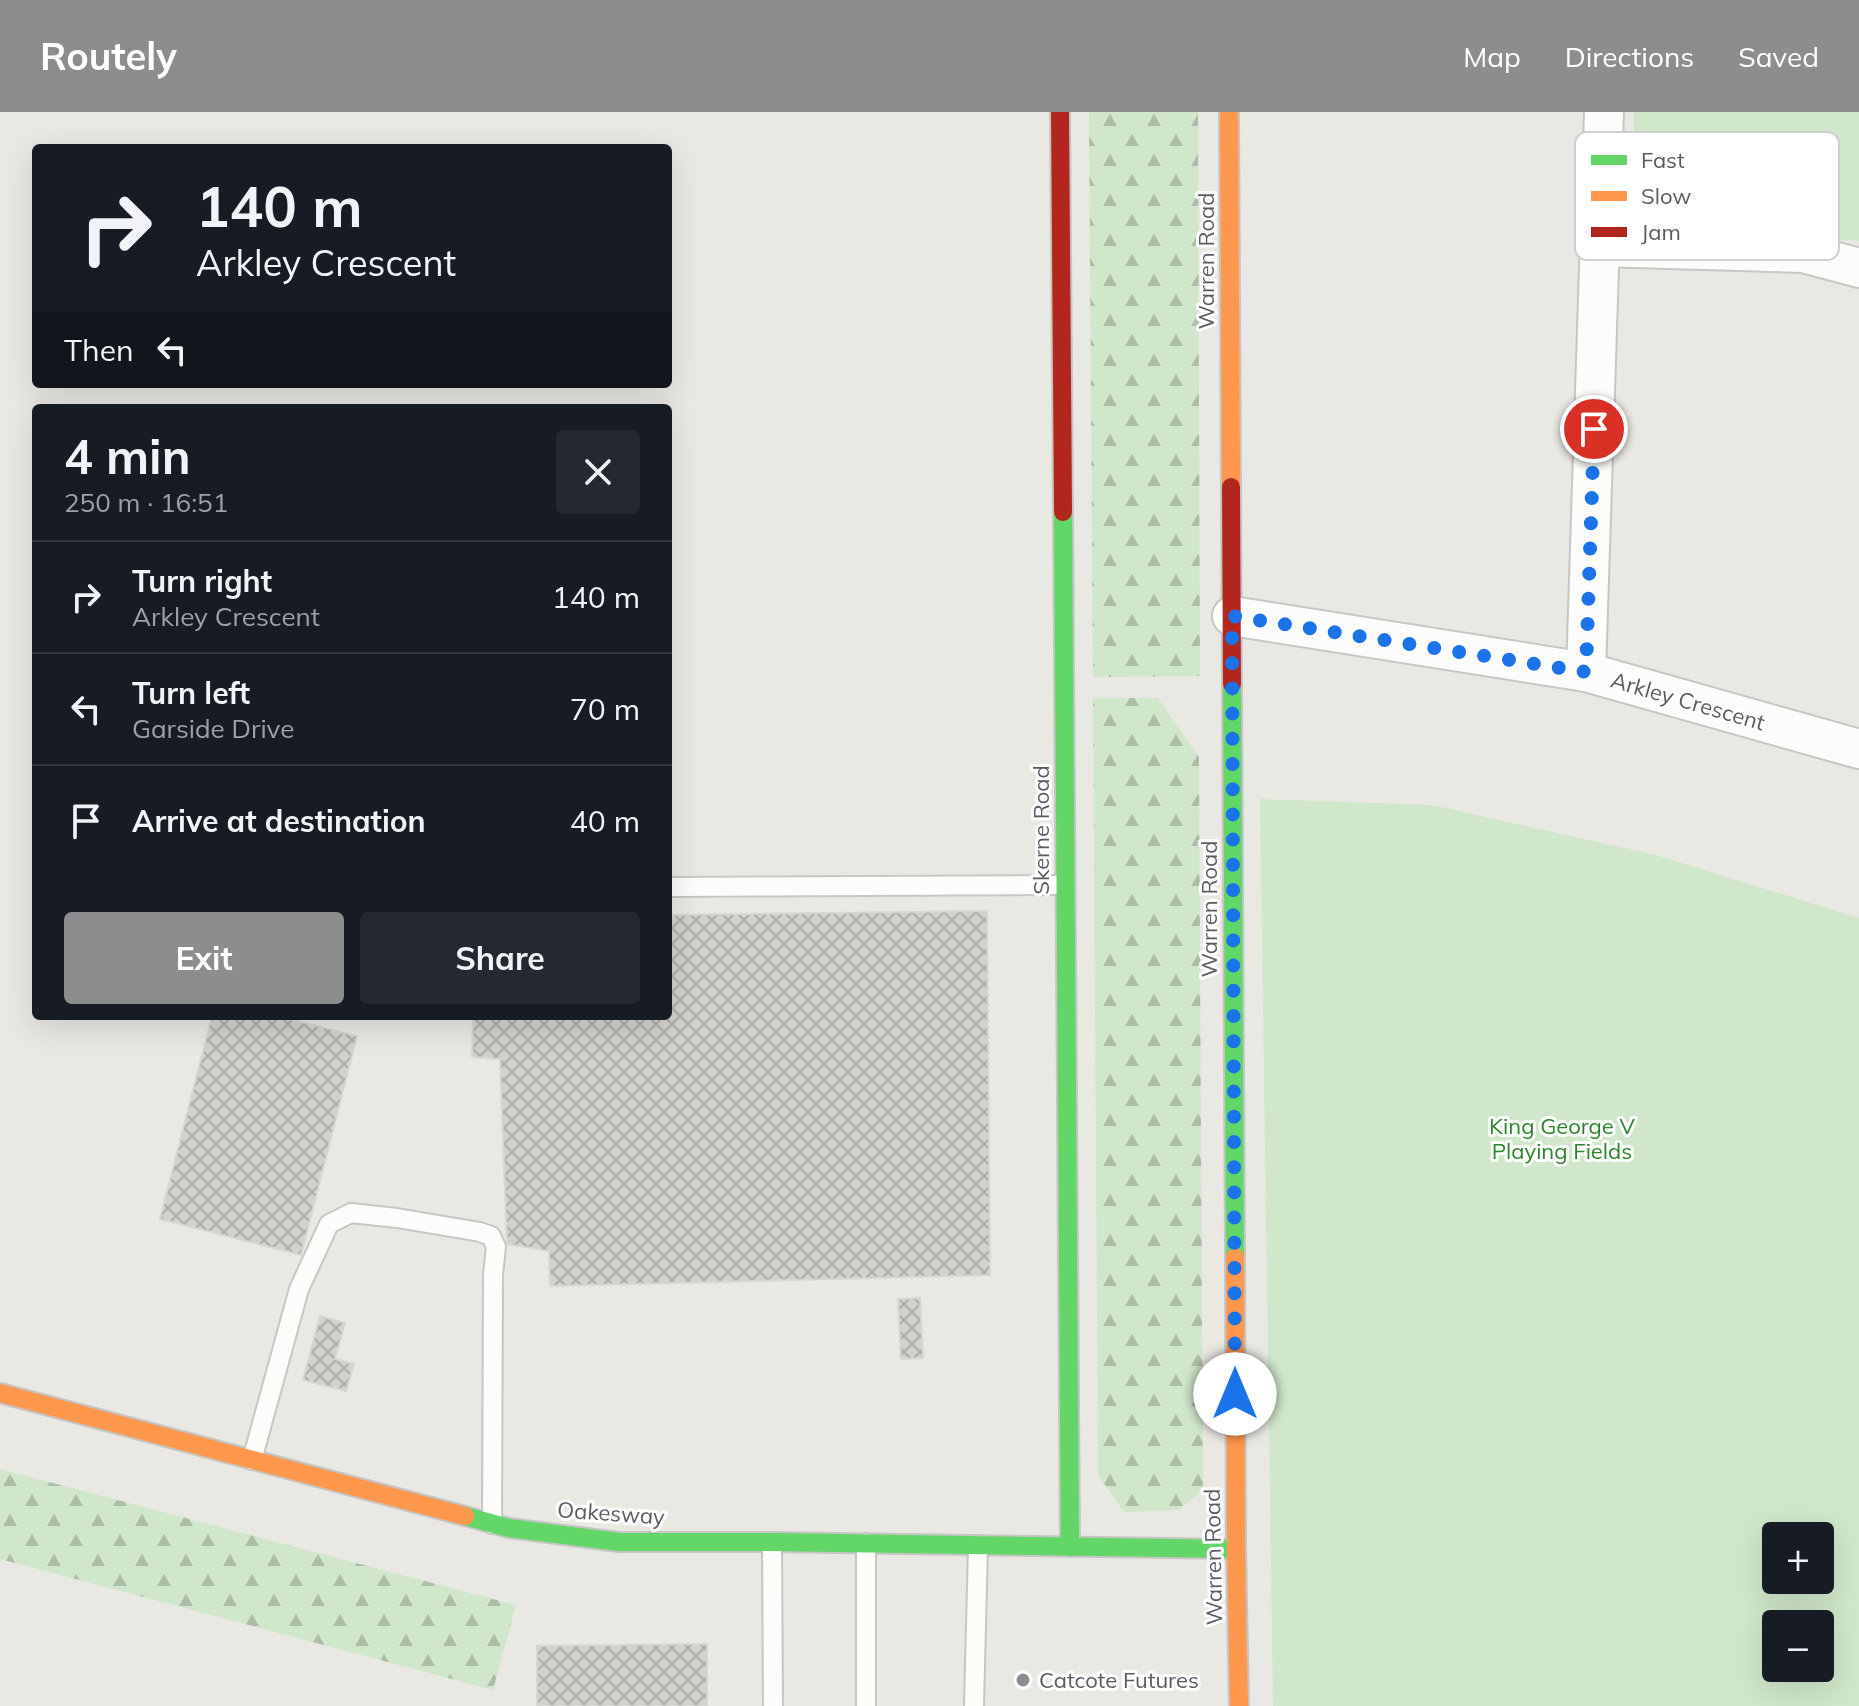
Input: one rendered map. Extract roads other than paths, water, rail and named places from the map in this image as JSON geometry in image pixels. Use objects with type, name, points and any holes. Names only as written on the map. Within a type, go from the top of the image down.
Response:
[{"type":"street","name":"Skerne Road","points":[[1060,112],[1070,1547]]},
{"type":"street","name":"Warren Road","points":[[1229,112],[1239,1706]]},
{"type":"street","points":[[1603,132],[1604,112]]},
{"type":"street","points":[[1586,672],[1600,260]]},
{"type":"street","points":[[1829,260],[1859,268]]},
{"type":"street","name":"Arkley Crescent","points":[[1232,616],[1586,672],[1859,749]]},
{"type":"street","name":"Oakesway","points":[[0,1393],[492,1524],[619,1542],[1236,1549]]},
{"type":"lane","points":[[672,887],[1066,885]]},
{"type":"lane","points":[[252,1460],[299,1289],[329,1224],[351,1213],[480,1232],[491,1236],[496,1247],[492,1287],[492,1524]]},
{"type":"lane","points":[[772,1542],[773,1706]]},
{"type":"lane","points":[[866,1543],[866,1706]]},
{"type":"lane","points":[[974,1706],[978,1545]]},
{"type":"place","name":"Catcote Futures","points":[[1023,1680]]},
{"type":"park label","name":"King George V Playing Fields","points":[[1562,1138]]}]
